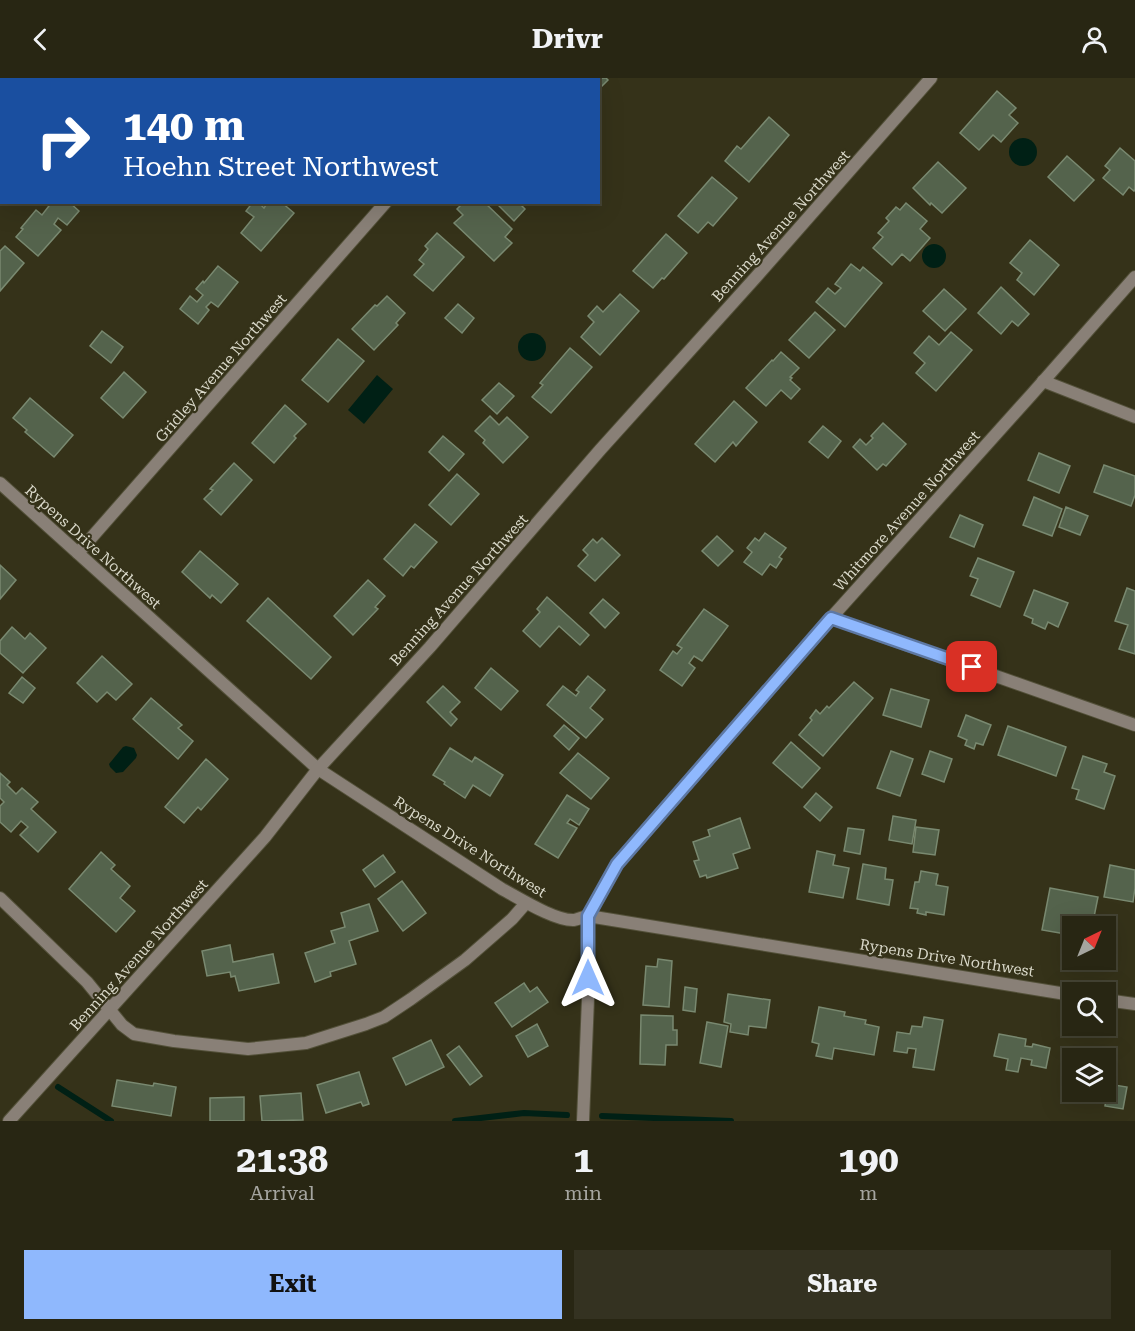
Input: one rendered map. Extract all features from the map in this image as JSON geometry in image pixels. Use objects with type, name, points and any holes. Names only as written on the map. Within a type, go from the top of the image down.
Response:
[{"type":"street","name":"Benning Avenue Northwest","points":[[9,1121],[266,837],[318,769],[449,625],[600,450],[777,254],[931,78]]},
{"type":"street","name":"Gridley Avenue Northwest","points":[[78,553],[384,204]]},
{"type":"street","name":"Whitmore Avenue Northwest","points":[[583,1121],[588,999],[588,916],[617,864],[831,618],[1135,277]]},
{"type":"street","points":[[1043,381],[1135,417]]},
{"type":"street","name":"Rypens Drive Northwest","points":[[0,483],[318,769],[526,903],[553,915],[572,920],[588,916],[1062,992]]},
{"type":"street","points":[[831,618],[1135,724]]},
{"type":"street","points":[[0,898],[87,982],[109,1011],[134,1034],[248,1049],[306,1043],[384,1017],[465,960],[512,919],[526,903]]},
{"type":"street","points":[[1116,1001],[1135,1004]]},
{"type":"shaded area","points":[[1023,138],[1033,142],[1037,152],[1033,162],[1023,166],[1013,162],[1009,152],[1013,142]]},
{"type":"shaded area","points":[[934,244],[939,245],[945,251],[945,261],[939,267],[934,268],[929,267],[923,261],[922,256],[923,251],[929,245]]},
{"type":"shaded area","points":[[532,333],[542,337],[546,347],[542,357],[532,361],[522,357],[518,347],[522,337]]},
{"type":"shaded area","points":[[377,375],[393,389],[364,424],[348,410]]},
{"type":"shaded area","points":[[126,746],[134,748],[136,758],[123,772],[116,773],[109,764]]},
{"type":"building","points":[[600,78],[608,80],[600,88]]},
{"type":"building","points":[[997,91],[1016,108],[1009,115],[1018,123],[1001,142],[993,135],[979,150],[960,133]]},
{"type":"building","points":[[769,117],[789,135],[749,182],[725,161],[737,146],[741,149]]},
{"type":"building","points":[[1120,148],[1135,161],[1135,189],[1134,191],[1129,187],[1123,195],[1103,178],[1110,170],[1105,166]]},
{"type":"building","points":[[1067,156],[1094,180],[1074,201],[1048,177]]},
{"type":"building","points":[[938,162],[966,188],[942,213],[913,188]]},
{"type":"building","points":[[712,177],[737,198],[713,226],[708,222],[698,233],[678,216]]},
{"type":"building","points":[[906,203],[927,221],[920,229],[930,238],[910,261],[902,254],[892,265],[873,248],[883,237],[878,233],[889,221],[886,218],[896,207],[900,210]]},
{"type":"building","points":[[50,204],[71,204],[79,211],[67,225],[58,218],[54,224],[61,230],[38,256],[16,237],[36,210],[42,215]]},
{"type":"building","points":[[251,204],[260,204],[264,208],[267,204],[283,204],[294,213],[261,251],[241,233],[254,217],[246,211]]},
{"type":"building","points":[[462,204],[486,204],[512,229],[505,237],[512,243],[494,261],[454,223],[463,215],[457,209]]},
{"type":"building","points":[[520,204],[525,209],[514,221],[498,205]]},
{"type":"building","points":[[437,233],[464,257],[433,291],[414,275],[424,264],[419,260],[428,249],[425,246]]},
{"type":"building","points":[[666,234],[687,253],[653,288],[633,271]]},
{"type":"building","points":[[1030,240],[1059,265],[1034,295],[1017,280],[1022,273],[1010,263]]},
{"type":"building","points":[[5,246],[24,263],[0,291],[0,251]]},
{"type":"building","points":[[851,264],[860,271],[863,267],[882,283],[845,327],[816,302],[828,288],[835,294],[841,288],[835,284]]},
{"type":"building","points":[[218,266],[238,282],[218,307],[211,302],[206,307],[209,310],[198,324],[180,309],[190,296],[197,302],[203,295],[196,289]]},
{"type":"building","points":[[1001,287],[1029,314],[1018,326],[1012,321],[1001,334],[978,313]]},
{"type":"building","points":[[944,289],[966,309],[945,331],[923,311]]},
{"type":"building","points":[[620,294],[639,311],[600,355],[581,337],[594,322],[588,316],[597,306],[603,312]]},
{"type":"building","points":[[387,296],[405,313],[396,323],[398,325],[374,350],[352,329]]},
{"type":"building","points":[[458,304],[474,318],[462,333],[445,318]]},
{"type":"building","points":[[815,312],[835,330],[809,358],[789,340]]},
{"type":"building","points":[[102,331],[123,347],[111,363],[90,346]]},
{"type":"building","points":[[951,332],[972,350],[936,391],[916,373],[925,363],[914,353],[929,336],[939,345]]},
{"type":"building","points":[[338,339],[364,361],[328,402],[302,380]]},
{"type":"building","points":[[570,348],[592,367],[551,413],[532,397],[543,385],[540,383]]},
{"type":"building","points":[[781,352],[799,368],[790,380],[800,389],[791,399],[781,390],[766,406],[746,388]]},
{"type":"building","points":[[124,372],[146,392],[123,418],[101,398]]},
{"type":"building","points":[[499,383],[514,396],[497,414],[482,400]]},
{"type":"building","points":[[30,398],[73,435],[54,457],[25,432],[27,430],[13,418]]},
{"type":"building","points":[[734,401],[757,422],[736,446],[733,442],[715,462],[695,444]]},
{"type":"building","points":[[285,405],[306,424],[274,463],[252,443]]},
{"type":"building","points":[[490,416],[499,425],[507,417],[528,437],[503,463],[483,443],[485,440],[475,431]]},
{"type":"building","points":[[883,423],[906,444],[886,466],[883,464],[877,470],[853,447],[860,439],[866,445]]},
{"type":"building","points":[[823,426],[841,441],[828,458],[809,442]]},
{"type":"building","points":[[443,436],[464,454],[449,471],[429,452]]},
{"type":"building","points":[[1039,453],[1070,466],[1059,493],[1028,480]]},
{"type":"building","points":[[234,463],[252,480],[221,515],[204,499]]},
{"type":"building","points":[[1104,465],[1135,476],[1135,495],[1131,506],[1094,492]]},
{"type":"building","points":[[457,474],[479,494],[451,525],[429,505]]},
{"type":"building","points":[[1034,497],[1062,509],[1052,536],[1023,525]]},
{"type":"building","points":[[1066,507],[1088,516],[1080,535],[1059,527]]},
{"type":"building","points":[[960,515],[983,525],[974,547],[950,537]]},
{"type":"building","points":[[415,524],[437,542],[414,568],[411,566],[403,576],[384,559]]},
{"type":"building","points":[[765,533],[786,548],[779,557],[782,559],[776,568],[770,564],[762,575],[744,562],[752,552],[747,548],[755,538],[759,541]]},
{"type":"building","points":[[717,536],[733,551],[718,566],[702,551]]},
{"type":"building","points":[[602,538],[620,555],[595,581],[578,566],[588,555],[583,550],[593,539],[597,543]]},
{"type":"building","points":[[200,551],[238,584],[221,603],[212,595],[210,598],[182,572]]},
{"type":"building","points":[[978,558],[1014,572],[1000,607],[971,595],[978,579],[970,576]]},
{"type":"building","points":[[0,565],[16,580],[0,599]]},
{"type":"building","points":[[368,580],[385,596],[375,607],[378,609],[353,635],[334,616]]},
{"type":"building","points":[[1127,588],[1135,591],[1135,654],[1119,649],[1128,625],[1115,621]]},
{"type":"building","points":[[1034,590],[1068,603],[1058,627],[1048,622],[1045,629],[1032,623],[1033,619],[1024,615]]},
{"type":"building","points":[[547,597],[589,635],[580,645],[559,626],[540,647],[523,631],[540,612],[537,609]]},
{"type":"building","points":[[268,598],[331,657],[311,679],[247,621]]},
{"type":"building","points":[[603,599],[619,613],[605,628],[590,613]]},
{"type":"building","points":[[704,609],[728,626],[702,661],[694,656],[689,663],[695,668],[682,686],[660,670],[673,651],[677,654],[682,648],[677,645]]},
{"type":"building","points":[[12,627],[25,639],[30,633],[46,648],[23,673],[0,653],[0,641]]},
{"type":"building","points":[[102,656],[132,684],[116,700],[107,692],[97,702],[77,683]]},
{"type":"building","points":[[491,668],[518,691],[501,710],[475,688]]},
{"type":"building","points":[[588,676],[605,690],[590,708],[603,719],[586,738],[547,705],[563,686],[576,696],[579,692],[576,690]]},
{"type":"building","points":[[22,677],[35,688],[23,703],[9,693]]},
{"type":"building","points":[[854,682],[873,698],[823,756],[799,735],[812,720],[810,718],[816,710],[820,714],[827,706],[829,708]]},
{"type":"building","points":[[443,686],[460,702],[450,712],[457,719],[451,726],[427,702]]},
{"type":"building","points":[[891,689],[929,700],[921,727],[883,715]]},
{"type":"building","points":[[151,698],[182,725],[178,728],[193,741],[178,759],[133,719]]},
{"type":"building","points":[[966,715],[991,725],[983,745],[976,743],[974,749],[965,745],[967,740],[958,736]]},
{"type":"building","points":[[564,725],[579,738],[569,750],[554,736]]},
{"type":"building","points":[[1008,726],[1066,747],[1056,776],[998,755]]},
{"type":"building","points":[[791,742],[820,768],[802,788],[773,763]]},
{"type":"building","points":[[450,748],[472,762],[475,757],[503,775],[490,796],[473,785],[465,798],[433,775]]},
{"type":"building","points":[[891,751],[913,759],[900,796],[877,788]]},
{"type":"building","points":[[930,751],[952,759],[944,782],[922,774]]},
{"type":"building","points":[[578,753],[609,778],[591,799],[560,773]]},
{"type":"building","points":[[1083,756],[1107,764],[1104,772],[1115,776],[1104,809],[1076,799],[1079,790],[1072,788]]},
{"type":"building","points":[[206,759],[228,779],[201,810],[198,807],[184,823],[165,807]]},
{"type":"building","points":[[0,773],[10,782],[7,785],[16,794],[22,788],[38,802],[31,809],[56,832],[38,852],[20,835],[28,827],[21,821],[11,832],[0,822],[0,806],[4,802],[0,798]]},
{"type":"building","points":[[816,793],[832,807],[820,821],[804,807]]},
{"type":"building","points":[[567,795],[589,809],[579,825],[570,819],[567,823],[577,828],[558,858],[535,844]]},
{"type":"building","points":[[893,816],[916,820],[912,844],[889,840]]},
{"type":"building","points":[[740,818],[750,848],[733,854],[738,868],[707,878],[706,875],[700,877],[694,861],[699,860],[693,842],[710,836],[708,830]]},
{"type":"building","points":[[916,827],[939,830],[935,855],[913,852]]},
{"type":"building","points":[[848,828],[864,830],[860,854],[844,851]]},
{"type":"building","points":[[817,851],[835,855],[833,865],[849,868],[843,898],[809,892]]},
{"type":"building","points":[[101,852],[115,865],[111,869],[130,886],[120,898],[135,911],[116,932],[69,889]]},
{"type":"building","points":[[383,855],[395,872],[375,887],[363,870]]},
{"type":"building","points":[[863,864],[886,868],[885,879],[893,880],[889,905],[857,899]]},
{"type":"building","points":[[1110,865],[1135,870],[1133,902],[1104,897]]},
{"type":"building","points":[[921,871],[938,874],[936,885],[948,887],[944,915],[926,912],[926,915],[917,913],[918,909],[910,908],[915,882],[919,882]]},
{"type":"building","points":[[402,881],[426,913],[403,931],[378,899]]},
{"type":"building","points":[[1050,888],[1098,897],[1094,916],[1062,916],[1062,933],[1042,930]]},
{"type":"building","points":[[369,904],[378,931],[349,941],[356,964],[330,972],[331,976],[315,982],[305,953],[335,943],[331,931],[345,927],[341,913]]},
{"type":"building","points":[[230,945],[233,962],[273,954],[279,983],[239,991],[235,976],[231,977],[230,972],[207,976],[202,951]]},
{"type":"building","points":[[658,959],[672,961],[669,1007],[643,1005],[646,966],[657,967]]},
{"type":"building","points":[[524,983],[530,992],[537,987],[548,1002],[512,1027],[495,1003]]},
{"type":"building","points":[[685,987],[697,989],[695,1012],[683,1010]]},
{"type":"building","points":[[728,994],[770,1000],[766,1028],[749,1026],[748,1035],[730,1032],[731,1024],[724,1022]]},
{"type":"building","points":[[819,1007],[845,1012],[844,1016],[866,1020],[865,1024],[879,1027],[874,1055],[834,1048],[832,1059],[816,1056],[819,1044],[812,1042]]},
{"type":"building","points":[[641,1015],[673,1016],[673,1030],[677,1030],[677,1045],[666,1045],[665,1065],[640,1064]]},
{"type":"building","points":[[924,1017],[943,1020],[934,1070],[913,1067],[916,1049],[908,1048],[907,1053],[894,1051],[897,1032],[910,1034],[912,1026],[922,1027]]},
{"type":"building","points":[[707,1022],[728,1026],[721,1067],[700,1063]]},
{"type":"building","points":[[537,1024],[548,1046],[528,1057],[516,1036]]},
{"type":"building","points":[[999,1034],[1026,1039],[1025,1046],[1032,1047],[1033,1044],[1050,1048],[1046,1068],[1031,1065],[1032,1060],[1021,1058],[1018,1072],[1006,1070],[1008,1059],[994,1056]]},
{"type":"building","points":[[431,1040],[444,1067],[406,1085],[393,1058]]},
{"type":"building","points":[[459,1046],[482,1076],[470,1085],[447,1055]]},
{"type":"building","points":[[359,1072],[369,1104],[363,1106],[361,1102],[326,1113],[317,1085]]},
{"type":"building","points":[[117,1080],[176,1087],[171,1116],[112,1106]]},
{"type":"building","points":[[1116,1085],[1127,1087],[1123,1109],[1105,1106],[1106,1102],[1116,1102]]},
{"type":"building","points":[[301,1093],[303,1120],[262,1121],[260,1096]]},
{"type":"building","points":[[244,1097],[244,1121],[210,1121],[210,1098]]},
{"type":"waterway","points":[[58,1087],[111,1121]]},
{"type":"waterway","points":[[455,1121],[524,1113],[567,1115]]},
{"type":"waterway","points":[[602,1116],[731,1121]]},
{"type":"route","points":[[588,978],[588,916],[617,864],[831,618],[972,667]]}]
